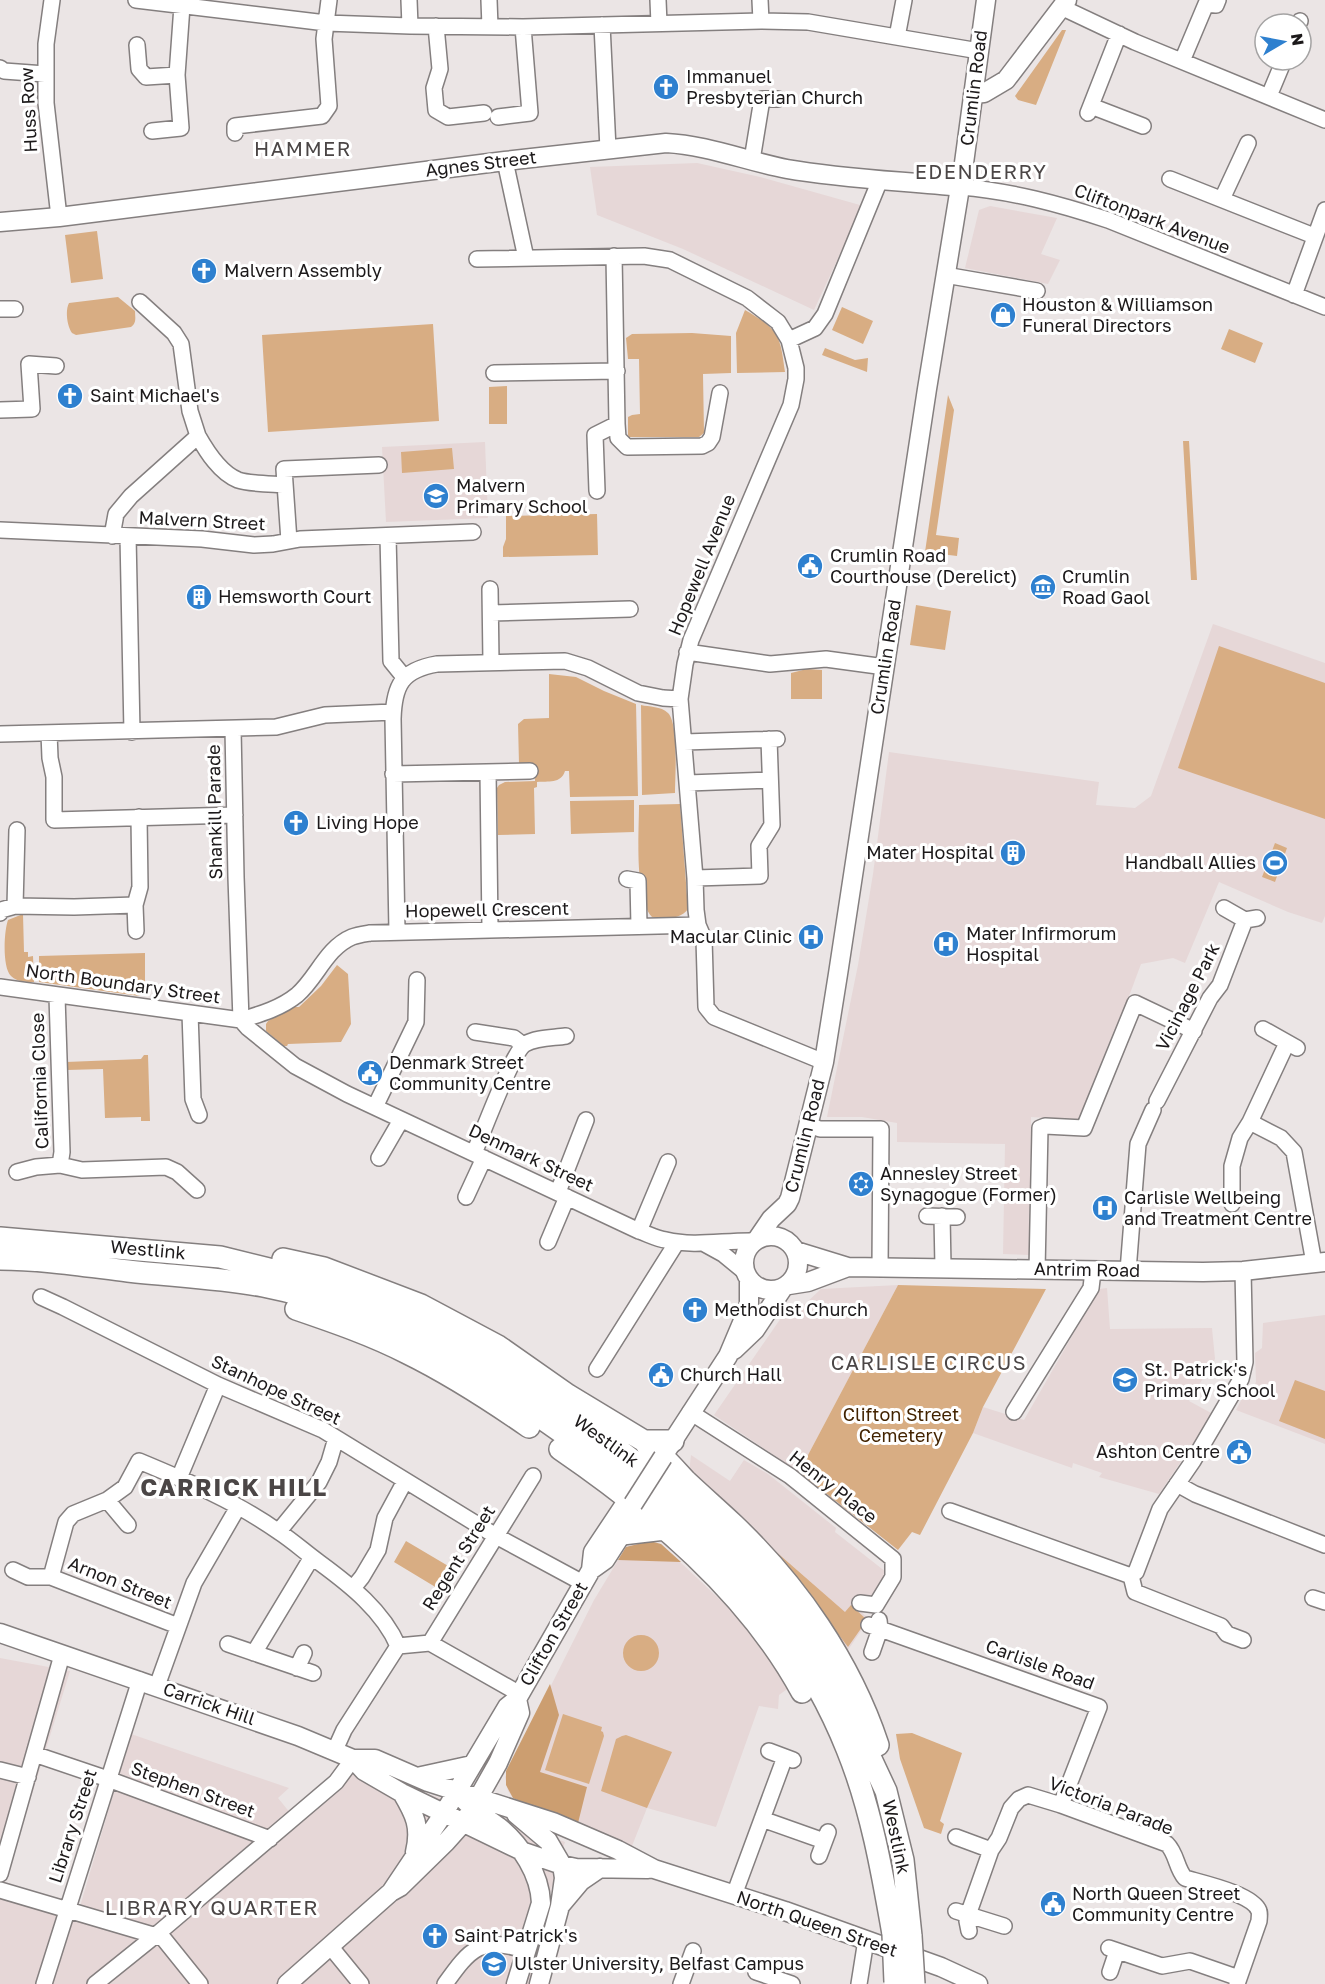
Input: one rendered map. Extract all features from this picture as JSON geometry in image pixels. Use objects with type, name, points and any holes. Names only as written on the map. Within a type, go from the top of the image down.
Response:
[{"type":"highway","name":"Westlink","points":[[0,1238],[220,1257],[336,1288],[395,1311],[437,1331],[488,1360],[536,1390],[673,1491],[733,1544],[792,1615],[835,1682],[886,1791],[903,1860],[902,1983]]},
{"type":"highway","points":[[220,1257],[265,1256],[292,1260],[324,1268],[421,1305],[498,1346],[568,1395],[644,1441],[648,1448],[668,1449],[762,1554],[819,1626],[848,1674],[868,1717],[880,1752],[886,1791]]},
{"type":"highway","name":"Westlink","points":[[0,1258],[263,1286],[303,1296],[376,1323],[455,1361],[493,1384],[632,1483],[686,1525],[733,1572],[758,1600],[799,1657],[847,1749],[902,1935]]},
{"type":"highway","points":[[213,1280],[356,1330],[406,1352],[452,1377],[504,1410],[573,1458],[633,1504],[665,1529],[714,1575],[758,1626],[794,1677],[828,1740],[858,1780]]},
{"type":"highway","points":[[622,1534],[665,1529]]},
{"type":"main road","name":"Crumlin Road","points":[[793,1248],[787,1204],[824,1062],[960,187],[986,0]]},
{"type":"main road","points":[[973,94],[984,93],[1006,80],[1064,3]]},
{"type":"main road","name":"Agnes Street","points":[[0,222],[59,217],[666,143],[806,172],[960,187]]},
{"type":"main road","name":"Crumlin Road","points":[[757,1240],[771,1220],[787,1204]]},
{"type":"main road","points":[[772,1235],[786,1240],[793,1248],[798,1267],[786,1286],[765,1290],[756,1286],[747,1276],[744,1255],[748,1247],[757,1240],[772,1235]]},
{"type":"main road","name":"Antrim Road","points":[[793,1248],[848,1267],[1203,1272],[1243,1271],[1319,1263]]},
{"type":"main road","name":"Antrim Road","points":[[786,1286],[808,1282],[848,1267]]},
{"type":"main road","name":"Clifton Street","points":[[633,1504],[728,1356],[749,1303],[747,1276]]},
{"type":"main road","name":"Clifton Street","points":[[728,1356],[755,1330],[786,1286]]},
{"type":"main road","name":"Clifton Street","points":[[392,1892],[444,1813],[507,1707],[519,1696],[587,1577],[593,1552],[625,1504],[633,1504]]},
{"type":"main road","name":"Clifton Street","points":[[587,1577],[605,1560],[636,1512],[633,1504]]},
{"type":"main road","name":"Carrick Hill","points":[[0,1633],[335,1750],[353,1759],[364,1771],[402,1793],[444,1813]]},
{"type":"main road","name":"Carrick Hill","points":[[0,1645],[62,1655]]},
{"type":"main road","name":"Clifton Street","points":[[287,1984],[400,1887],[446,1842],[471,1810],[498,1763],[520,1713],[519,1696]]},
{"type":"main road","name":"Carrick Hill","points":[[353,1759],[375,1759],[417,1778],[456,1790]]},
{"type":"main road","points":[[417,1778],[472,1765]]},
{"type":"main road","name":"North Queen Street","points":[[456,1790],[471,1810],[524,1852],[562,1865],[654,1869]]},
{"type":"main road","points":[[402,1793],[413,1812],[418,1828],[419,1836],[414,1857]]},
{"type":"main road","points":[[510,1809],[548,1841],[562,1865],[564,1878],[560,1906],[539,1984]]},
{"type":"main road","name":"North Queen Street","points":[[444,1813],[510,1809],[553,1822],[618,1850],[654,1869],[785,1911],[941,1967],[978,1984]]},
{"type":"main road","points":[[581,1835],[607,1867]]},
{"type":"main road","points":[[602,1843],[607,1867]]},
{"type":"main road","points":[[516,1984],[541,1903],[541,1896],[524,1852]]},
{"type":"main road","points":[[560,1906],[581,1881],[607,1867]]},
{"type":"street","name":"Huss Row","points":[[51,0],[45,74],[47,126],[59,217]]},
{"type":"street","points":[[136,0],[326,23],[410,26],[523,27],[761,21],[808,22],[979,51]]},
{"type":"street","points":[[235,132],[235,126],[322,116],[329,106],[324,39],[329,0]]},
{"type":"street","points":[[409,0],[410,26]]},
{"type":"street","points":[[489,0],[490,27]]},
{"type":"street","points":[[658,0],[659,24]]},
{"type":"street","points":[[760,0],[761,21]]},
{"type":"street","points":[[897,37],[904,0]]},
{"type":"street","points":[[1182,62],[1206,4],[1216,5],[1218,0]]},
{"type":"street","points":[[1064,3],[1119,34],[1325,120]]},
{"type":"street","points":[[152,131],[182,128],[177,75],[182,6]]},
{"type":"street","points":[[602,25],[608,149]]},
{"type":"street","points":[[436,26],[440,69],[434,88],[436,110],[448,117],[530,113],[523,27]]},
{"type":"street","points":[[1119,34],[1090,109],[1143,126]]},
{"type":"street","points":[[137,45],[139,69],[146,77],[177,75]]},
{"type":"street","points":[[0,68],[45,74]]},
{"type":"street","points":[[1269,96],[1279,72]]},
{"type":"street","points":[[752,160],[762,99],[778,99]]},
{"type":"street","points":[[1222,199],[1248,143]]},
{"type":"street","points":[[505,161],[526,258]]},
{"type":"street","points":[[1170,179],[1314,237]]},
{"type":"street","points":[[789,340],[815,328],[825,314],[880,180]]},
{"type":"street","name":"Cliftonpark Avenue","points":[[960,187],[1015,193],[1072,208],[1108,220],[1325,307]]},
{"type":"street","points":[[1294,295],[1325,210]]},
{"type":"street","points":[[614,256],[618,438],[627,447],[702,446],[712,437],[720,393]]},
{"type":"street","name":"Hopewell Avenue","points":[[477,260],[614,256],[644,256],[670,260],[747,298],[778,322],[789,340],[796,368],[791,405],[690,640],[680,699],[698,925],[704,939],[706,1007],[714,1017],[824,1062]]},
{"type":"street","points":[[945,275],[1037,291]]},
{"type":"street","points":[[140,302],[174,333],[181,344],[186,411],[209,455],[221,468],[238,480],[285,477],[379,465]]},
{"type":"street","points":[[0,410],[32,409],[29,364],[56,366]]},
{"type":"street","points":[[494,373],[617,371]]},
{"type":"street","points":[[597,491],[595,435],[617,424]]},
{"type":"street","points":[[132,732],[120,536],[116,514],[131,496],[198,436]]},
{"type":"street","points":[[285,477],[289,541]]},
{"type":"street","name":"Malvern Street","points":[[0,530],[202,539],[254,545],[300,539],[473,532]]},
{"type":"street","points":[[388,536],[391,661],[404,677],[422,666],[437,664],[565,662],[588,668],[638,693],[680,699]]},
{"type":"street","points":[[490,589],[491,662]]},
{"type":"street","points":[[491,613],[630,609]]},
{"type":"street","points":[[687,652],[770,664],[826,659],[885,667]]},
{"type":"street","name":"Hopewell Crescent","points":[[404,677],[396,693],[393,712],[397,931],[698,925]]},
{"type":"street","points":[[233,729],[276,727],[325,715],[393,712]]},
{"type":"street","name":"Shankill Parade","points":[[0,734],[233,729],[241,1020]]},
{"type":"street","points":[[49,733],[50,758],[54,777],[54,820],[235,815]]},
{"type":"street","points":[[684,742],[774,739],[770,780],[772,825],[759,846],[760,876],[695,878]]},
{"type":"street","points":[[393,774],[530,771]]},
{"type":"street","points":[[488,772],[490,929]]},
{"type":"street","points":[[688,783],[770,780]]},
{"type":"street","points":[[136,931],[135,905],[140,886],[139,817]]},
{"type":"street","points":[[15,906],[17,830]]},
{"type":"street","points":[[627,879],[638,880],[639,926]]},
{"type":"street","points":[[0,913],[1,910],[15,906],[135,905]]},
{"type":"street","name":"Vicinage Park","points":[[1128,1271],[1138,1144],[1155,1105],[1210,998],[1220,985],[1251,919],[1224,908]]},
{"type":"street","points":[[241,1020],[267,1013],[295,996],[327,956],[351,937],[397,931]]},
{"type":"street","points":[[375,1107],[416,1022],[417,980]]},
{"type":"street","name":"North Boundary Street","points":[[0,987],[241,1020]]},
{"type":"street","name":"California Close","points":[[57,996],[62,1152],[60,1165]]},
{"type":"street","points":[[1037,1270],[1040,1128],[1045,1126],[1084,1128],[1088,1123],[1135,1003],[1194,1031]]},
{"type":"street","points":[[190,1013],[193,1099],[199,1115]]},
{"type":"street","name":"Denmark Street","points":[[241,1020],[295,1066],[347,1094],[639,1231],[663,1240],[677,1242],[757,1240]]},
{"type":"street","points":[[1232,1204],[1232,1166],[1240,1138],[1292,1046],[1263,1029]]},
{"type":"street","points":[[475,1032],[514,1038],[523,1045]]},
{"type":"street","points":[[466,1197],[511,1066],[523,1045],[533,1040],[566,1036]]},
{"type":"street","points":[[379,1158],[401,1120]]},
{"type":"street","points":[[548,1242],[586,1120]]},
{"type":"street","points":[[1250,1122],[1281,1138],[1294,1152],[1319,1263]]},
{"type":"street","points":[[808,1125],[820,1129],[881,1129],[880,1267]]},
{"type":"street","points":[[639,1231],[668,1162]]},
{"type":"street","points":[[17,1172],[36,1167],[60,1165],[82,1170],[166,1167],[177,1172],[188,1188]]},
{"type":"street","points":[[942,1216],[943,1267]]},
{"type":"street","points":[[597,1369],[677,1242]]},
{"type":"street","name":"Denmark Street","points":[[703,1243],[723,1254],[747,1276]]},
{"type":"street","points":[[1014,1412],[1091,1288],[1093,1270]]},
{"type":"street","points":[[1131,1576],[1136,1572],[1160,1509],[1214,1427],[1242,1379],[1244,1372],[1243,1271]]},
{"type":"street","name":"Stanhope Street","points":[[40,1297],[218,1385],[323,1430],[496,1536],[587,1577]]},
{"type":"street","points":[[179,1478],[218,1385]]},
{"type":"street","name":"Henry Place","points":[[690,1412],[790,1476],[893,1559],[893,1577],[876,1605]]},
{"type":"street","points":[[279,1531],[319,1482],[329,1462],[336,1438]]},
{"type":"street","points":[[51,1577],[66,1522],[73,1514],[107,1500],[125,1487],[139,1461],[238,1507],[279,1531],[353,1587],[403,1646]]},
{"type":"street","name":"Regent Street","points":[[430,1643],[533,1476]]},
{"type":"street","points":[[353,1587],[362,1577],[378,1550],[385,1518],[405,1481]]},
{"type":"street","points":[[1177,1484],[1195,1494],[1325,1545]]},
{"type":"street","points":[[107,1500],[128,1525]]},
{"type":"street","name":"Library Street","points":[[44,1984],[108,1779],[148,1683],[178,1626],[194,1583],[238,1507]]},
{"type":"street","points":[[950,1511],[1131,1576]]},
{"type":"street","points":[[254,1653],[312,1557]]},
{"type":"street","name":"Arnon Street","points":[[13,1570],[28,1577],[51,1577],[178,1626]]},
{"type":"street","points":[[1131,1576],[1135,1592],[1221,1626],[1227,1634],[1243,1640]]},
{"type":"street","points":[[860,1603],[876,1605],[872,1652]]},
{"type":"street","name":"Carlisle Road","points":[[874,1627],[1099,1707],[1061,1805]]},
{"type":"street","points":[[335,1750],[344,1730],[403,1646],[430,1643],[519,1696]]},
{"type":"street","points":[[228,1644],[313,1673]]},
{"type":"street","points":[[297,1668],[304,1653]]},
{"type":"street","points":[[0,1874],[62,1655]]},
{"type":"street","points":[[734,1895],[762,1819],[789,1758],[769,1751]]},
{"type":"street","name":"Stephen Street","points":[[34,1754],[270,1839]]},
{"type":"street","points":[[95,1984],[336,1782],[353,1759]]},
{"type":"street","points":[[0,1770],[28,1777]]},
{"type":"street","name":"Victoria Parade","points":[[1004,1926],[964,1919],[991,1850],[999,1838],[1011,1808],[1019,1799],[1028,1795],[1167,1844],[1173,1851],[1185,1878],[1233,1893],[1253,1903],[1260,1911],[1259,1921],[1238,1981],[1190,1961],[1162,1966],[1113,1950],[1110,1972]]},
{"type":"street","points":[[762,1819],[824,1843]]},
{"type":"street","points":[[956,1837],[991,1850]]},
{"type":"street","points":[[0,1890],[163,1938],[200,1984]]},
{"type":"street","points":[[860,1984],[866,1940]]},
{"type":"street","points":[[445,1984],[464,1958],[478,1947],[504,1945],[526,1951]]},
{"type":"street","points":[[330,1947],[361,1984]]},
{"type":"street","points":[[681,1984],[693,1951]]},
{"type":"street","points":[[756,1972],[774,1981],[792,1984]]},
{"type":"shaded area","points":[[697,163],[760,177],[860,205],[861,209],[814,310],[683,249],[597,215],[590,167]]},
{"type":"shaded area","points":[[990,206],[1057,218],[1041,254],[1060,260],[1048,284],[965,268],[979,210]]},
{"type":"shaded area","name":"Malvern Primary School","points":[[485,442],[488,518],[386,522],[382,447]]},
{"type":"shaded area","points":[[1213,624],[1325,663],[1325,916],[1322,923],[1288,912],[1219,882],[1185,963],[1173,958],[1141,964],[1106,1058],[1079,1120],[1031,1117],[1029,1255],[1003,1254],[1005,1144],[897,1142],[897,1123],[862,1117],[827,1117],[858,965],[889,752],[1099,782],[1096,805],[1135,808],[1151,796]]},
{"type":"shaded area","points":[[898,1285],[799,1472],[714,1415],[781,1318],[806,1303],[821,1289]]},
{"type":"shaded area","name":"St. Patrick's Primary School","points":[[1107,1288],[1110,1329],[1212,1328],[1215,1359],[1189,1401],[1213,1414],[1159,1494],[1099,1477],[1102,1473],[1073,1463],[1072,1468],[973,1433],[983,1407],[1024,1420],[1099,1289]]},
{"type":"shaded area","name":"St. Patrick's Primary School","points":[[1325,1315],[1325,1444],[1236,1410],[1247,1389],[1252,1391],[1256,1382],[1255,1353],[1262,1348],[1263,1323]]},
{"type":"shaded area","points":[[691,1455],[730,1481],[744,1460],[768,1474],[836,1528],[835,1532],[886,1572],[870,1601],[858,1609],[869,1619],[848,1650],[822,1615],[689,1473]]},
{"type":"shaded area","points":[[650,1541],[661,1544],[681,1562],[618,1560],[626,1547]]},
{"type":"shaded area","points":[[636,1544],[661,1544],[733,1612],[790,1687],[779,1695],[778,1709],[759,1706],[716,1827],[647,1808],[630,1851],[513,1798],[508,1791],[505,1777],[594,1600],[626,1547]]},
{"type":"shaded area","points":[[0,1658],[70,1671],[1,1895],[76,1920],[131,1734],[289,1788],[278,1798],[291,1814],[346,1770],[468,1806],[565,1842],[529,1964],[543,1969],[539,1984],[0,1984]]},
{"type":"shaded area","points":[[550,1684],[559,1715],[540,1772],[587,1787],[577,1827],[513,1798],[506,1785],[506,1771]]},
{"type":"green space","points":[[1062,30],[1066,30],[1036,105],[1018,100],[1015,96]]},
{"type":"green space","points":[[97,231],[103,279],[71,283],[65,235]]},
{"type":"green space","points":[[118,297],[135,311],[135,322],[131,327],[76,335],[72,333],[67,318],[69,303]]},
{"type":"green space","points":[[842,307],[873,321],[863,344],[832,330]]},
{"type":"green space","points":[[745,310],[765,323],[776,334],[785,372],[737,373],[736,333]]},
{"type":"green space","points":[[433,324],[439,421],[268,432],[262,335]]},
{"type":"green space","points":[[1229,329],[1263,343],[1255,363],[1221,349]]},
{"type":"green space","points":[[692,333],[731,336],[731,373],[703,374],[704,433],[699,437],[629,437],[628,417],[640,414],[639,359],[628,359],[626,338],[632,334]]},
{"type":"green space","points":[[825,348],[855,360],[868,358],[867,372],[822,355]]},
{"type":"green space","points":[[507,386],[507,424],[489,424],[489,387]]},
{"type":"green space","points":[[948,395],[954,410],[936,535],[959,538],[957,556],[925,552]]},
{"type":"green space","points":[[1183,441],[1189,441],[1197,580],[1191,580]]},
{"type":"green space","points":[[452,448],[454,469],[402,473],[401,452]]},
{"type":"green space","points":[[597,514],[598,555],[503,557],[506,516]]},
{"type":"green space","points":[[916,605],[951,611],[945,650],[910,645]]},
{"type":"green space","points":[[1219,646],[1325,683],[1325,819],[1178,768]]},
{"type":"green space","points":[[807,669],[822,670],[822,699],[791,699],[791,673]]},
{"type":"green space","points":[[549,674],[576,677],[636,704],[638,796],[570,797],[569,771],[565,771],[557,780],[537,782],[537,787],[534,788],[535,834],[498,835],[497,788],[499,785],[505,782],[535,781],[534,764],[519,764],[518,724],[524,719],[549,718]]},
{"type":"green space","points":[[641,705],[662,709],[671,719],[675,739],[675,793],[642,795]]},
{"type":"green space","points":[[634,800],[634,832],[571,834],[570,801]]},
{"type":"green space","points":[[680,804],[688,909],[677,917],[652,917],[646,908],[640,880],[639,805]]},
{"type":"green space","name":"Handball Allies","points":[[1275,843],[1287,848],[1275,882],[1262,877]]},
{"type":"green space","points":[[23,914],[24,952],[28,952],[28,957],[33,956],[34,982],[13,978],[6,965],[5,940],[8,920]]},
{"type":"green space","points":[[145,953],[145,989],[139,996],[39,982],[39,956]]},
{"type":"green space","points":[[337,965],[348,974],[351,1024],[341,1042],[284,1046],[266,1031],[268,1021],[292,1007],[299,1007],[321,986]]},
{"type":"green space","points":[[144,1055],[148,1055],[150,1121],[141,1121],[141,1117],[105,1118],[103,1069],[67,1070],[66,1062],[141,1059]]},
{"type":"green space","name":"Clifton Street Cemetery","points":[[898,1285],[1046,1289],[983,1407],[973,1433],[920,1535],[912,1532],[898,1550],[799,1472]]},
{"type":"green space","points":[[1295,1380],[1325,1391],[1325,1439],[1279,1421]]},
{"type":"green space","points":[[406,1541],[455,1570],[442,1591],[394,1562]]},
{"type":"green space","points":[[774,1550],[845,1612],[851,1605],[867,1620],[848,1647]]},
{"type":"green space","points":[[641,1635],[653,1641],[659,1653],[653,1665],[641,1671],[629,1665],[623,1653],[629,1641]]},
{"type":"green space","points":[[563,1714],[602,1727],[601,1731],[604,1736],[589,1784],[545,1770]]},
{"type":"green space","points":[[912,1733],[962,1753],[940,1821],[944,1824],[941,1834],[924,1828],[900,1759],[896,1734]]},
{"type":"green space","points":[[626,1735],[672,1752],[647,1808],[601,1791],[616,1739]]},
{"type":"place","name":"Immanuel Presbyterian Church","points":[[666,87]]},
{"type":"place","name":"Malvern Assembly","points":[[204,271]]},
{"type":"place","name":"Houston & Williamson Funeral Directors","points":[[1003,315]]},
{"type":"place","name":"Saint Michael's","points":[[70,396]]},
{"type":"place","name":"Malvern Primary School","points":[[436,496]]},
{"type":"place","name":"Crumlin Road Courthouse (Derelict)","points":[[810,566]]},
{"type":"place","name":"Crumlin Road Gaol","points":[[1043,587]]},
{"type":"place","name":"Hemsworth Court","points":[[199,597]]},
{"type":"place","name":"Living Hope","points":[[296,823]]},
{"type":"place","name":"Mater Hospital","points":[[1013,853]]},
{"type":"place","name":"Handball Allies","points":[[1275,863]]},
{"type":"place","name":"Macular Clinic","points":[[811,937]]},
{"type":"place","name":"Mater Infirmorum Hospital","points":[[946,944]]},
{"type":"place","name":"Denmark Street Community Centre","points":[[370,1073]]},
{"type":"place","name":"Annesley Street Synagogue (Former)","points":[[861,1184]]},
{"type":"place","name":"Carlisle Wellbeing and Treatment Centre","points":[[1105,1208]]},
{"type":"place","name":"Methodist Church","points":[[695,1310]]},
{"type":"place","name":"Church Hall","points":[[661,1375]]},
{"type":"place","name":"St. Patrick's Primary School","points":[[1125,1380]]},
{"type":"place","name":"Ashton Centre","points":[[1239,1452]]},
{"type":"place","name":"North Queen Street Community Centre","points":[[1053,1904]]},
{"type":"place","name":"Saint Patrick's","points":[[435,1936]]},
{"type":"place","name":"Ulster University, Belfast Campus","points":[[494,1964]]},
{"type":"district","name":"HAMMER","points":[[303,149]]},
{"type":"district","name":"EDENDERRY","points":[[981,172]]},
{"type":"district","name":"CARLISLE CIRCUS","points":[[929,1363]]},
{"type":"district","name":"CARRICK HILL","points":[[234,1488]]},
{"type":"district","name":"LIBRARY QUARTER","points":[[212,1908]]}]
